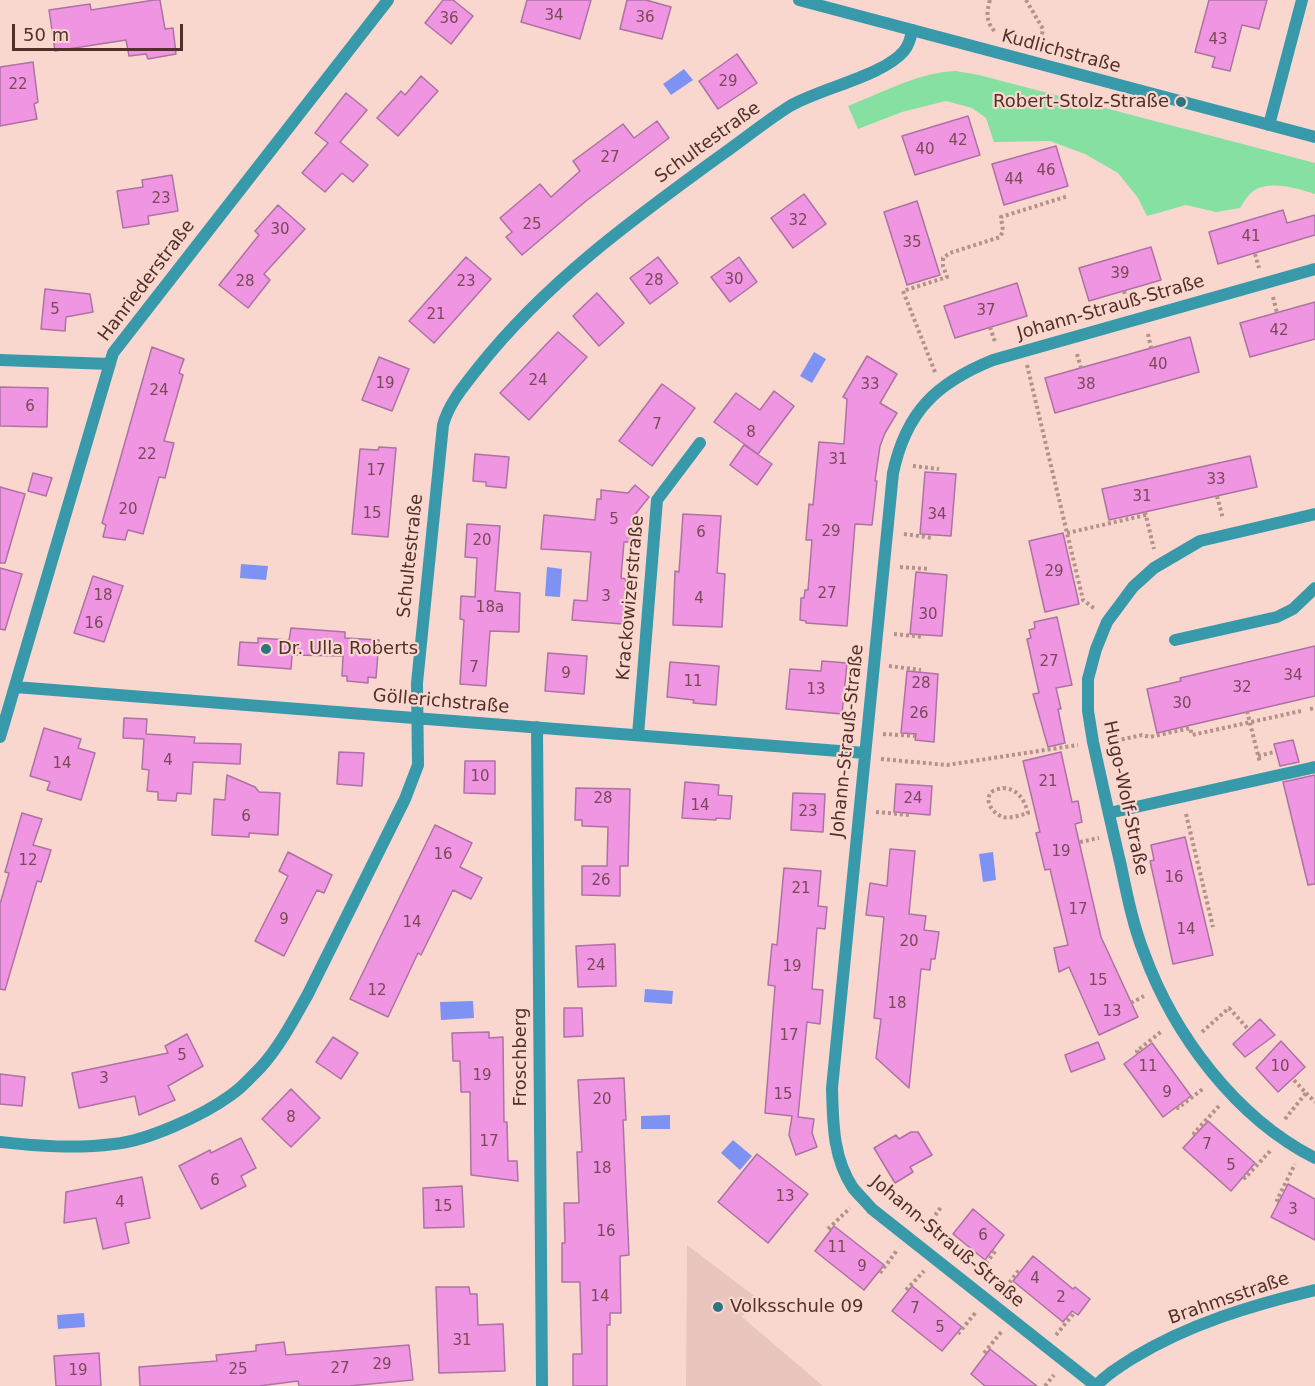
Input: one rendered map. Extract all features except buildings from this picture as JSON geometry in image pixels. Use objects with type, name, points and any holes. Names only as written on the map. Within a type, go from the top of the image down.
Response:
[{"type":"street","name":"Hanriederstraße","points":[[0,737],[113,353],[388,0]]},
{"type":"street","name":"Kudlichstraße","points":[[799,0],[1315,137]]},
{"type":"street","points":[[1269,125],[1302,0]]},
{"type":"street","name":"Schultestraße","points":[[0,1142],[75,1147],[117,1144],[154,1134],[232,1095],[262,1065],[291,1025],[308,994],[405,799],[418,765],[417,683],[446,412],[502,338],[549,290],[584,260],[660,200],[778,114],[804,98],[865,75],[893,59],[905,50],[912,30]]},
{"type":"street","name":"Johann-Strauß-Straße","points":[[1096,1386],[872,1209],[854,1189],[841,1167],[835,1145],[832,1088],[897,451],[906,430],[925,402],[951,380],[993,360],[1315,269]]},
{"type":"street","points":[[0,360],[110,364]]},
{"type":"street","name":"Krackowizerstraße","points":[[638,735],[657,500],[700,443]]},
{"type":"street","name":"Hugo-Wolf-Straße","points":[[1315,514],[1200,541],[1154,568],[1120,603],[1107,622],[1095,649],[1088,679],[1088,711],[1109,813],[1137,934],[1152,973],[1169,1008],[1200,1055],[1237,1098],[1260,1122],[1315,1158]]},
{"type":"street","points":[[1175,640],[1277,617],[1293,609],[1315,588]]},
{"type":"street","name":"Göllerichstraße","points":[[15,687],[865,753]]},
{"type":"street","name":"Froschberg","points":[[537,727],[542,1386]]},
{"type":"street","points":[[1109,813],[1315,767]]},
{"type":"street","name":"Brahmsstraße","points":[[1096,1386],[1105,1376],[1152,1346],[1200,1324],[1244,1309],[1315,1290]]},
{"type":"path","points":[[990,0],[987,13],[988,22],[996,33]]},
{"type":"path","points":[[1026,0],[1043,29],[1040,45]]},
{"type":"path","points":[[935,373],[903,291],[947,277],[943,266],[944,258],[950,253],[999,237],[1003,231],[1001,217],[1068,196]]},
{"type":"path","points":[[1255,254],[1260,272]]},
{"type":"path","points":[[1124,291],[1129,308]]},
{"type":"path","points":[[1274,300],[1277,313]]},
{"type":"path","points":[[990,327],[996,345]]},
{"type":"path","points":[[1148,336],[1152,348]]},
{"type":"path","points":[[1078,356],[1081,368]]},
{"type":"path","points":[[1027,364],[1083,600],[1099,610]]},
{"type":"path","points":[[914,466],[939,469]]},
{"type":"path","points":[[1217,496],[1221,513]]},
{"type":"path","points":[[1067,533],[1146,514],[1154,547]]},
{"type":"path","points":[[905,535],[933,538]]},
{"type":"path","points":[[908,567],[930,569]]},
{"type":"path","points":[[896,634],[924,637]]},
{"type":"path","points":[[886,666],[921,670]]},
{"type":"path","points":[[1310,709],[1315,708]]},
{"type":"path","points":[[1247,711],[1263,779]]},
{"type":"path","points":[[1108,742],[1142,735],[1150,737],[1190,727],[1192,735],[1301,711]]},
{"type":"path","points":[[888,734],[915,736]]},
{"type":"path","points":[[877,758],[946,765],[1079,744]]},
{"type":"path","points":[[1258,756],[1274,752]]},
{"type":"path","points":[[1010,788],[1022,797],[1028,813],[1005,818],[995,813],[988,802],[992,791],[1010,788]]},
{"type":"path","points":[[1181,797],[1213,927]]},
{"type":"path","points":[[872,811],[909,815]]},
{"type":"path","points":[[1080,842],[1100,838]]},
{"type":"path","points":[[1131,1003],[1147,995]]},
{"type":"path","points":[[1199,1034],[1229,1008],[1249,1030]]},
{"type":"path","points":[[1139,1053],[1137,1051],[1158,1034]]},
{"type":"path","points":[[1292,1078],[1315,1102]]},
{"type":"path","points":[[1177,1106],[1178,1108],[1207,1086]]},
{"type":"path","points":[[1281,1124],[1305,1093]]},
{"type":"path","points":[[1195,1135],[1194,1133],[1221,1103]]},
{"type":"path","points":[[1243,1176],[1245,1178],[1272,1148]]},
{"type":"path","points":[[1279,1201],[1277,1200],[1296,1163]]},
{"type":"path","points":[[928,1226],[941,1207]]},
{"type":"path","points":[[828,1229],[850,1209]]},
{"type":"path","points":[[978,1273],[996,1250]]},
{"type":"path","points":[[880,1273],[893,1255]]},
{"type":"path","points":[[1006,1287],[1020,1269]]},
{"type":"path","points":[[906,1290],[923,1271]]},
{"type":"path","points":[[1056,1335],[1075,1312]]},
{"type":"path","points":[[958,1334],[972,1316]]},
{"type":"path","points":[[984,1353],[1001,1333]]},
{"type":"path","points":[[1045,1386],[1056,1373]]},
{"type":"shaded area","name":"Volksschule 09","points":[[687,1245],[757,1298],[742,1317],[823,1386],[686,1386]]},
{"type":"green space","points":[[956,71],[979,75],[1315,163],[1315,194],[1290,187],[1263,187],[1255,190],[1240,208],[1216,212],[1186,205],[1147,216],[1138,198],[1118,173],[1085,154],[1050,141],[994,142],[986,118],[972,108],[946,101],[902,112],[858,129],[848,106],[915,79]]},
{"type":"water","points":[[684,69],[693,80],[671,95],[663,84]]},
{"type":"water","points":[[814,352],[826,359],[812,383],[800,376]]},
{"type":"water","points":[[241,564],[268,566],[266,580],[240,578]]},
{"type":"water","points":[[547,567],[562,569],[560,597],[545,596]]},
{"type":"water","points":[[993,852],[996,880],[983,882],[979,854]]},
{"type":"water","points":[[645,989],[673,991],[672,1004],[644,1002]]},
{"type":"water","points":[[473,1001],[474,1018],[441,1020],[440,1002]]},
{"type":"water","points":[[670,1115],[670,1129],[641,1129],[641,1116]]},
{"type":"water","points":[[733,1140],[752,1156],[740,1170],[721,1153]]},
{"type":"water","points":[[84,1313],[85,1327],[58,1329],[57,1315]]},
{"type":"place","name":"Robert-Stolz-Straße","points":[[1181,102]]},
{"type":"place","name":"Dr. Ulla Roberts","points":[[266,649]]},
{"type":"place","name":"Volksschule 09","points":[[718,1307]]}]
